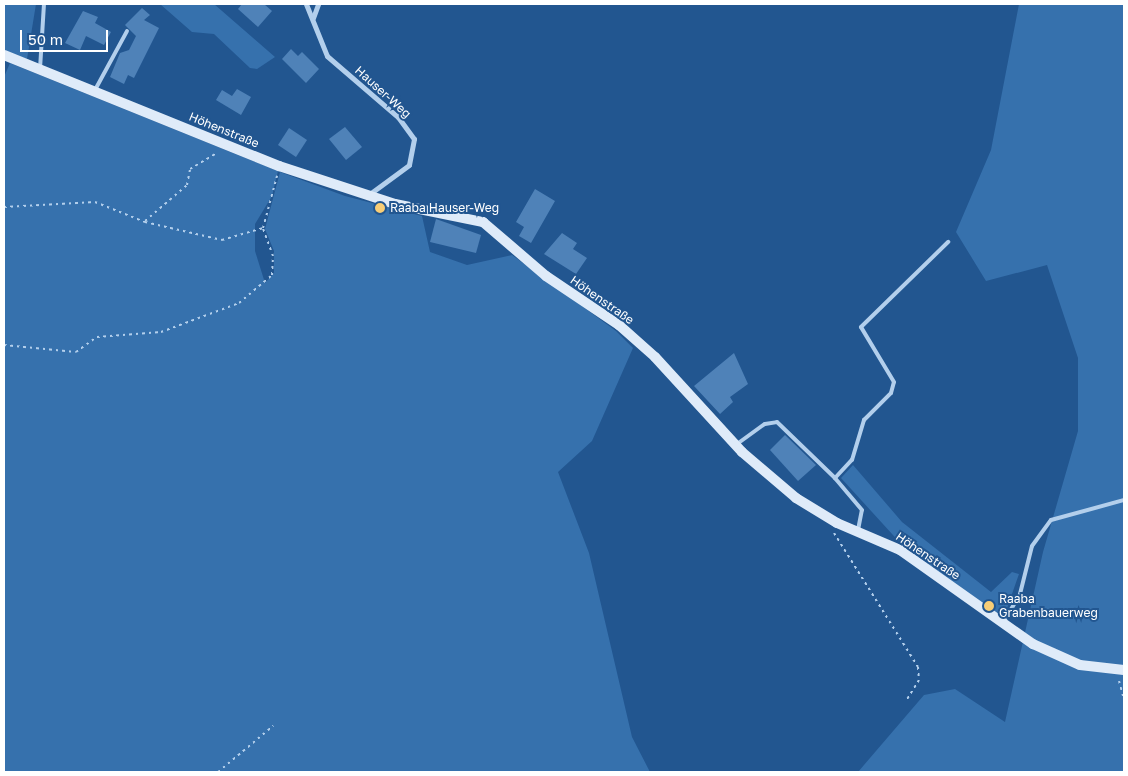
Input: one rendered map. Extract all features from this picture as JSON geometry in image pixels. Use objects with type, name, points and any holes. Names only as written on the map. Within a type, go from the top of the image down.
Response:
[{"type":"street","name":"Hauser-Weg","points":[[306,4],[327,56],[398,118],[414,140],[409,165],[367,196]]},
{"type":"street","points":[[313,18],[318,4]]},
{"type":"street","name":"Höhenstraße","points":[[4,55],[279,166],[367,196],[474,218],[492,227],[546,276],[648,350],[736,445],[790,494],[838,523],[858,531],[918,562],[1002,626],[1058,657],[1120,670]]},
{"type":"lane","points":[[40,69],[44,4]]},
{"type":"lane","points":[[95,91],[127,31]]},
{"type":"lane","points":[[835,478],[852,460],[867,415],[893,389],[893,376],[864,339],[861,327],[948,242]]},
{"type":"lane","points":[[736,445],[764,424],[777,422],[835,478],[862,510],[858,531]]},
{"type":"lane","points":[[1002,626],[1020,594],[1032,546],[1051,520],[1124,500]]},
{"type":"path","points":[[144,222],[187,185],[190,169],[229,145]]},
{"type":"path","points":[[4,345],[76,352],[97,338],[161,332],[239,303],[272,275],[273,256],[263,228],[279,166]]},
{"type":"path","points":[[4,207],[95,202],[144,222],[222,240],[263,228]]},
{"type":"path","points":[[838,523],[836,542],[918,666],[919,680],[906,701]]},
{"type":"path","points":[[1120,670],[1124,700]]},
{"type":"path","points":[[218,772],[273,726]]},
{"type":"shaded area","points":[[4,4],[36,4],[27,59],[4,51]]},
{"type":"shaded area","points":[[160,4],[214,4],[275,57],[257,69],[250,68],[214,34],[192,32]]},
{"type":"shaded area","points":[[1019,4],[1124,4],[1124,772],[858,772],[924,695],[955,689],[1005,722],[1043,552],[1078,431],[1078,358],[1047,265],[986,281],[956,232],[991,150]]},
{"type":"shaded area","points":[[10,63],[278,171],[272,196],[255,224],[255,251],[265,283],[274,273],[274,251],[265,229],[280,172],[345,196],[422,216],[430,252],[467,265],[512,255],[616,331],[633,348],[592,441],[558,472],[589,553],[632,737],[650,772],[4,772],[4,77]]},
{"type":"shaded area","points":[[853,465],[902,522],[991,592],[1012,572],[1019,574],[1005,614],[1000,616],[903,546],[841,478]]},
{"type":"building","points":[[242,4],[264,4],[272,11],[258,27],[238,9]]},
{"type":"building","points":[[142,8],[150,15],[144,20],[159,28],[134,78],[128,75],[124,84],[110,77],[120,53],[129,50],[136,36],[125,25]]},
{"type":"building","points":[[83,11],[98,17],[95,23],[111,32],[104,45],[86,36],[80,50],[65,43]]},
{"type":"building","points":[[291,49],[298,56],[302,52],[319,69],[306,83],[282,59]]},
{"type":"building","points":[[237,89],[251,97],[241,115],[216,100],[222,90],[232,96]]},
{"type":"building","points":[[345,127],[362,147],[346,160],[329,139]]},
{"type":"building","points":[[289,128],[307,140],[296,157],[278,145]]},
{"type":"building","points":[[535,189],[555,201],[531,243],[519,236],[524,227],[516,222]]},
{"type":"building","points":[[436,219],[481,235],[476,253],[430,242]]},
{"type":"building","points":[[562,233],[577,243],[573,249],[587,258],[576,274],[544,254]]},
{"type":"building","points":[[734,353],[748,384],[730,397],[733,402],[720,414],[694,386]]},
{"type":"building","points":[[785,435],[816,465],[798,481],[770,450]]},
{"type":"place","name":"Raaba Hauser-Weg","points":[[380,208]]},
{"type":"place","name":"Raaba Grabenbauerweg","points":[[989,606]]}]
